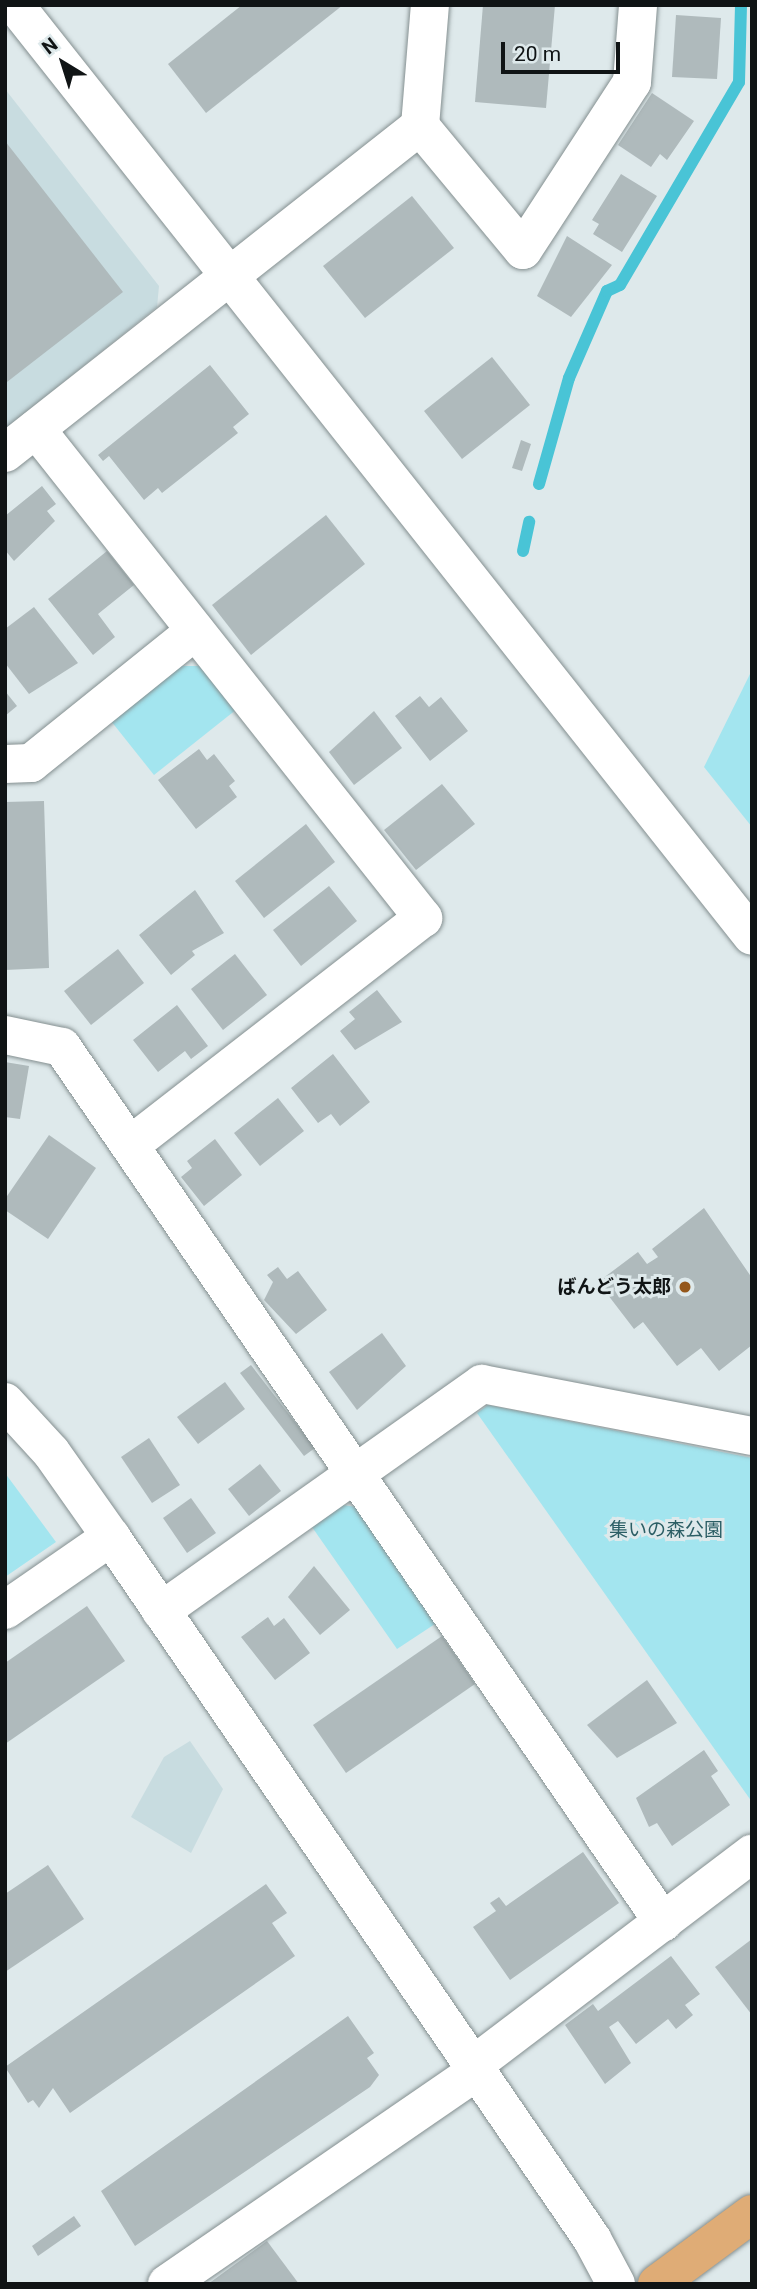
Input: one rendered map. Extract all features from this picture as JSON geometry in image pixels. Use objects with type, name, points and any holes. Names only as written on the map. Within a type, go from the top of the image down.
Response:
[{"type":"main road","points":[[657,2284],[752,2214]]},
{"type":"street","points":[[15,5],[231,273],[752,936]]},
{"type":"street","points":[[430,5],[419,126],[523,250],[632,82],[638,5]]},
{"type":"street","points":[[5,453],[419,126]]},
{"type":"street","points":[[36,429],[423,918],[132,1144]]},
{"type":"street","points":[[5,764],[31,763],[195,631]]},
{"type":"street","points":[[5,1035],[62,1046],[132,1144],[663,1922]]},
{"type":"street","points":[[161,1611],[355,1471],[482,1384],[752,1436]]},
{"type":"street","points":[[5,1402],[51,1452],[111,1537],[473,2070],[592,2239],[616,2284]]},
{"type":"street","points":[[5,1610],[111,1537]]},
{"type":"street","points":[[167,2284],[473,2070],[752,1854]]},
{"type":"shaded area","points":[[5,89],[159,286],[157,307],[5,429]]},
{"type":"shaded area","points":[[190,1741],[223,1789],[191,1853],[131,1817],[164,1757]]},
{"type":"green space","points":[[180,666],[202,666],[237,709],[154,775],[111,721]]},
{"type":"green space","points":[[752,670],[752,827],[704,767]]},
{"type":"green space","name":"集いの森公園","points":[[488,1405],[752,1458],[752,1802],[477,1413]]},
{"type":"green space","points":[[5,1473],[56,1542],[5,1577]]},
{"type":"green space","points":[[343,1505],[363,1508],[441,1620],[397,1649],[312,1527]]},
{"type":"building","points":[[242,5],[343,5],[206,113],[168,64]]},
{"type":"building","points":[[483,5],[555,5],[546,108],[475,102]]},
{"type":"building","points":[[676,15],[721,18],[717,79],[672,77]]},
{"type":"building","points":[[652,93],[694,121],[667,160],[660,154],[651,167],[618,145]]},
{"type":"building","points":[[5,141],[123,292],[7,382],[5,380]]},
{"type":"building","points":[[621,174],[657,196],[622,252],[593,234],[599,224],[592,220]]},
{"type":"building","points":[[412,196],[454,248],[365,318],[323,266]]},
{"type":"building","points":[[567,236],[612,265],[571,317],[537,296]]},
{"type":"building","points":[[492,357],[530,405],[462,459],[424,411]]},
{"type":"building","points":[[210,365],[249,414],[233,427],[238,433],[162,493],[158,488],[144,500],[109,456],[103,461],[98,455]]},
{"type":"building","points":[[521,440],[531,444],[522,471],[512,468]]},
{"type":"building","points":[[42,486],[56,504],[47,511],[55,521],[14,561],[5,550],[5,516]]},
{"type":"building","points":[[326,515],[365,564],[251,655],[212,605]]},
{"type":"building","points":[[107,551],[134,585],[98,614],[115,637],[93,655],[48,599]]},
{"type":"building","points":[[34,607],[78,663],[29,694],[5,663],[5,629]]},
{"type":"building","points":[[5,691],[17,706],[5,716]]},
{"type":"building","points":[[420,696],[429,707],[441,697],[468,731],[430,761],[395,716]]},
{"type":"building","points":[[374,711],[402,748],[354,785],[329,752]]},
{"type":"building","points":[[199,749],[207,760],[214,754],[235,781],[229,786],[237,797],[196,829],[158,780]]},
{"type":"building","points":[[442,784],[475,824],[416,870],[384,830]]},
{"type":"building","points":[[44,801],[49,968],[5,970],[5,802]]},
{"type":"building","points":[[306,824],[335,862],[264,918],[235,881]]},
{"type":"building","points":[[329,886],[357,921],[301,966],[273,930]]},
{"type":"building","points":[[195,890],[224,933],[192,951],[195,955],[171,975],[139,935]]},
{"type":"building","points":[[118,949],[144,983],[91,1025],[64,991]]},
{"type":"building","points":[[235,954],[267,995],[223,1030],[191,989]]},
{"type":"building","points":[[377,990],[402,1022],[355,1050],[340,1031],[355,1019],[349,1012]]},
{"type":"building","points":[[177,1005],[208,1046],[191,1059],[185,1051],[158,1072],[133,1040]]},
{"type":"building","points":[[333,1054],[370,1102],[340,1126],[331,1114],[318,1123],[291,1088]]},
{"type":"building","points":[[5,1062],[29,1066],[20,1119],[5,1117]]},
{"type":"building","points":[[278,1098],[304,1131],[260,1166],[234,1133]]},
{"type":"building","points":[[49,1135],[96,1168],[48,1239],[5,1210],[5,1199]]},
{"type":"building","points":[[215,1139],[242,1175],[204,1206],[181,1177],[192,1168],[187,1161]]},
{"type":"building","name":"ばんどう太郎","points":[[704,1208],[752,1278],[752,1345],[719,1371],[701,1348],[677,1366],[643,1322],[634,1329],[598,1282],[638,1252],[647,1264],[658,1257],[652,1249]]},
{"type":"building","points":[[278,1267],[287,1279],[298,1271],[327,1310],[296,1334],[264,1300],[273,1282],[267,1275]]},
{"type":"building","points":[[382,1333],[406,1366],[357,1410],[329,1372]]},
{"type":"building","points":[[251,1365],[315,1448],[304,1456],[240,1373]]},
{"type":"building","points":[[225,1382],[245,1409],[198,1444],[177,1417]]},
{"type":"building","points":[[149,1438],[180,1485],[152,1503],[121,1457]]},
{"type":"building","points":[[260,1464],[281,1491],[249,1516],[228,1489]]},
{"type":"building","points":[[191,1498],[216,1533],[187,1553],[163,1518]]},
{"type":"building","points":[[314,1566],[350,1610],[320,1635],[288,1597]]},
{"type":"building","points":[[87,1606],[125,1661],[5,1744],[5,1663]]},
{"type":"building","points":[[268,1617],[274,1626],[284,1618],[310,1653],[275,1680],[241,1637]]},
{"type":"building","points":[[442,1636],[475,1684],[346,1773],[313,1725]]},
{"type":"building","points":[[647,1680],[677,1723],[617,1758],[587,1725]]},
{"type":"building","points":[[704,1750],[718,1771],[711,1776],[730,1805],[672,1846],[657,1823],[649,1827],[636,1798]]},
{"type":"building","points":[[583,1852],[619,1903],[510,1980],[473,1927],[496,1911],[490,1903],[499,1897],[506,1906]]},
{"type":"building","points":[[48,1865],[84,1919],[5,1972],[5,1894]]},
{"type":"building","points":[[266,1884],[287,1913],[272,1923],[295,1956],[70,2113],[53,2088],[39,2108],[33,2100],[28,2103],[5,2067]]},
{"type":"building","points":[[752,1939],[752,2015],[715,1967]]},
{"type":"building","points":[[671,1956],[700,1994],[685,2005],[693,2015],[676,2029],[668,2019],[636,2044],[618,2021],[609,2027],[631,2063],[605,2084],[565,2025],[593,2004],[598,2011]]},
{"type":"building","points":[[348,2016],[374,2053],[367,2058],[379,2075],[370,2087],[135,2246],[101,2191]]},
{"type":"building","points":[[74,2216],[81,2226],[38,2256],[32,2246]]},
{"type":"building","points":[[267,2241],[299,2284],[208,2284]]},
{"type":"waterway","points":[[539,484],[569,378],[607,291],[620,285],[739,82],[741,5]]},
{"type":"waterway","points":[[523,551],[529,522]]},
{"type":"place","name":"ばんどう太郎","points":[[685,1287]]}]
